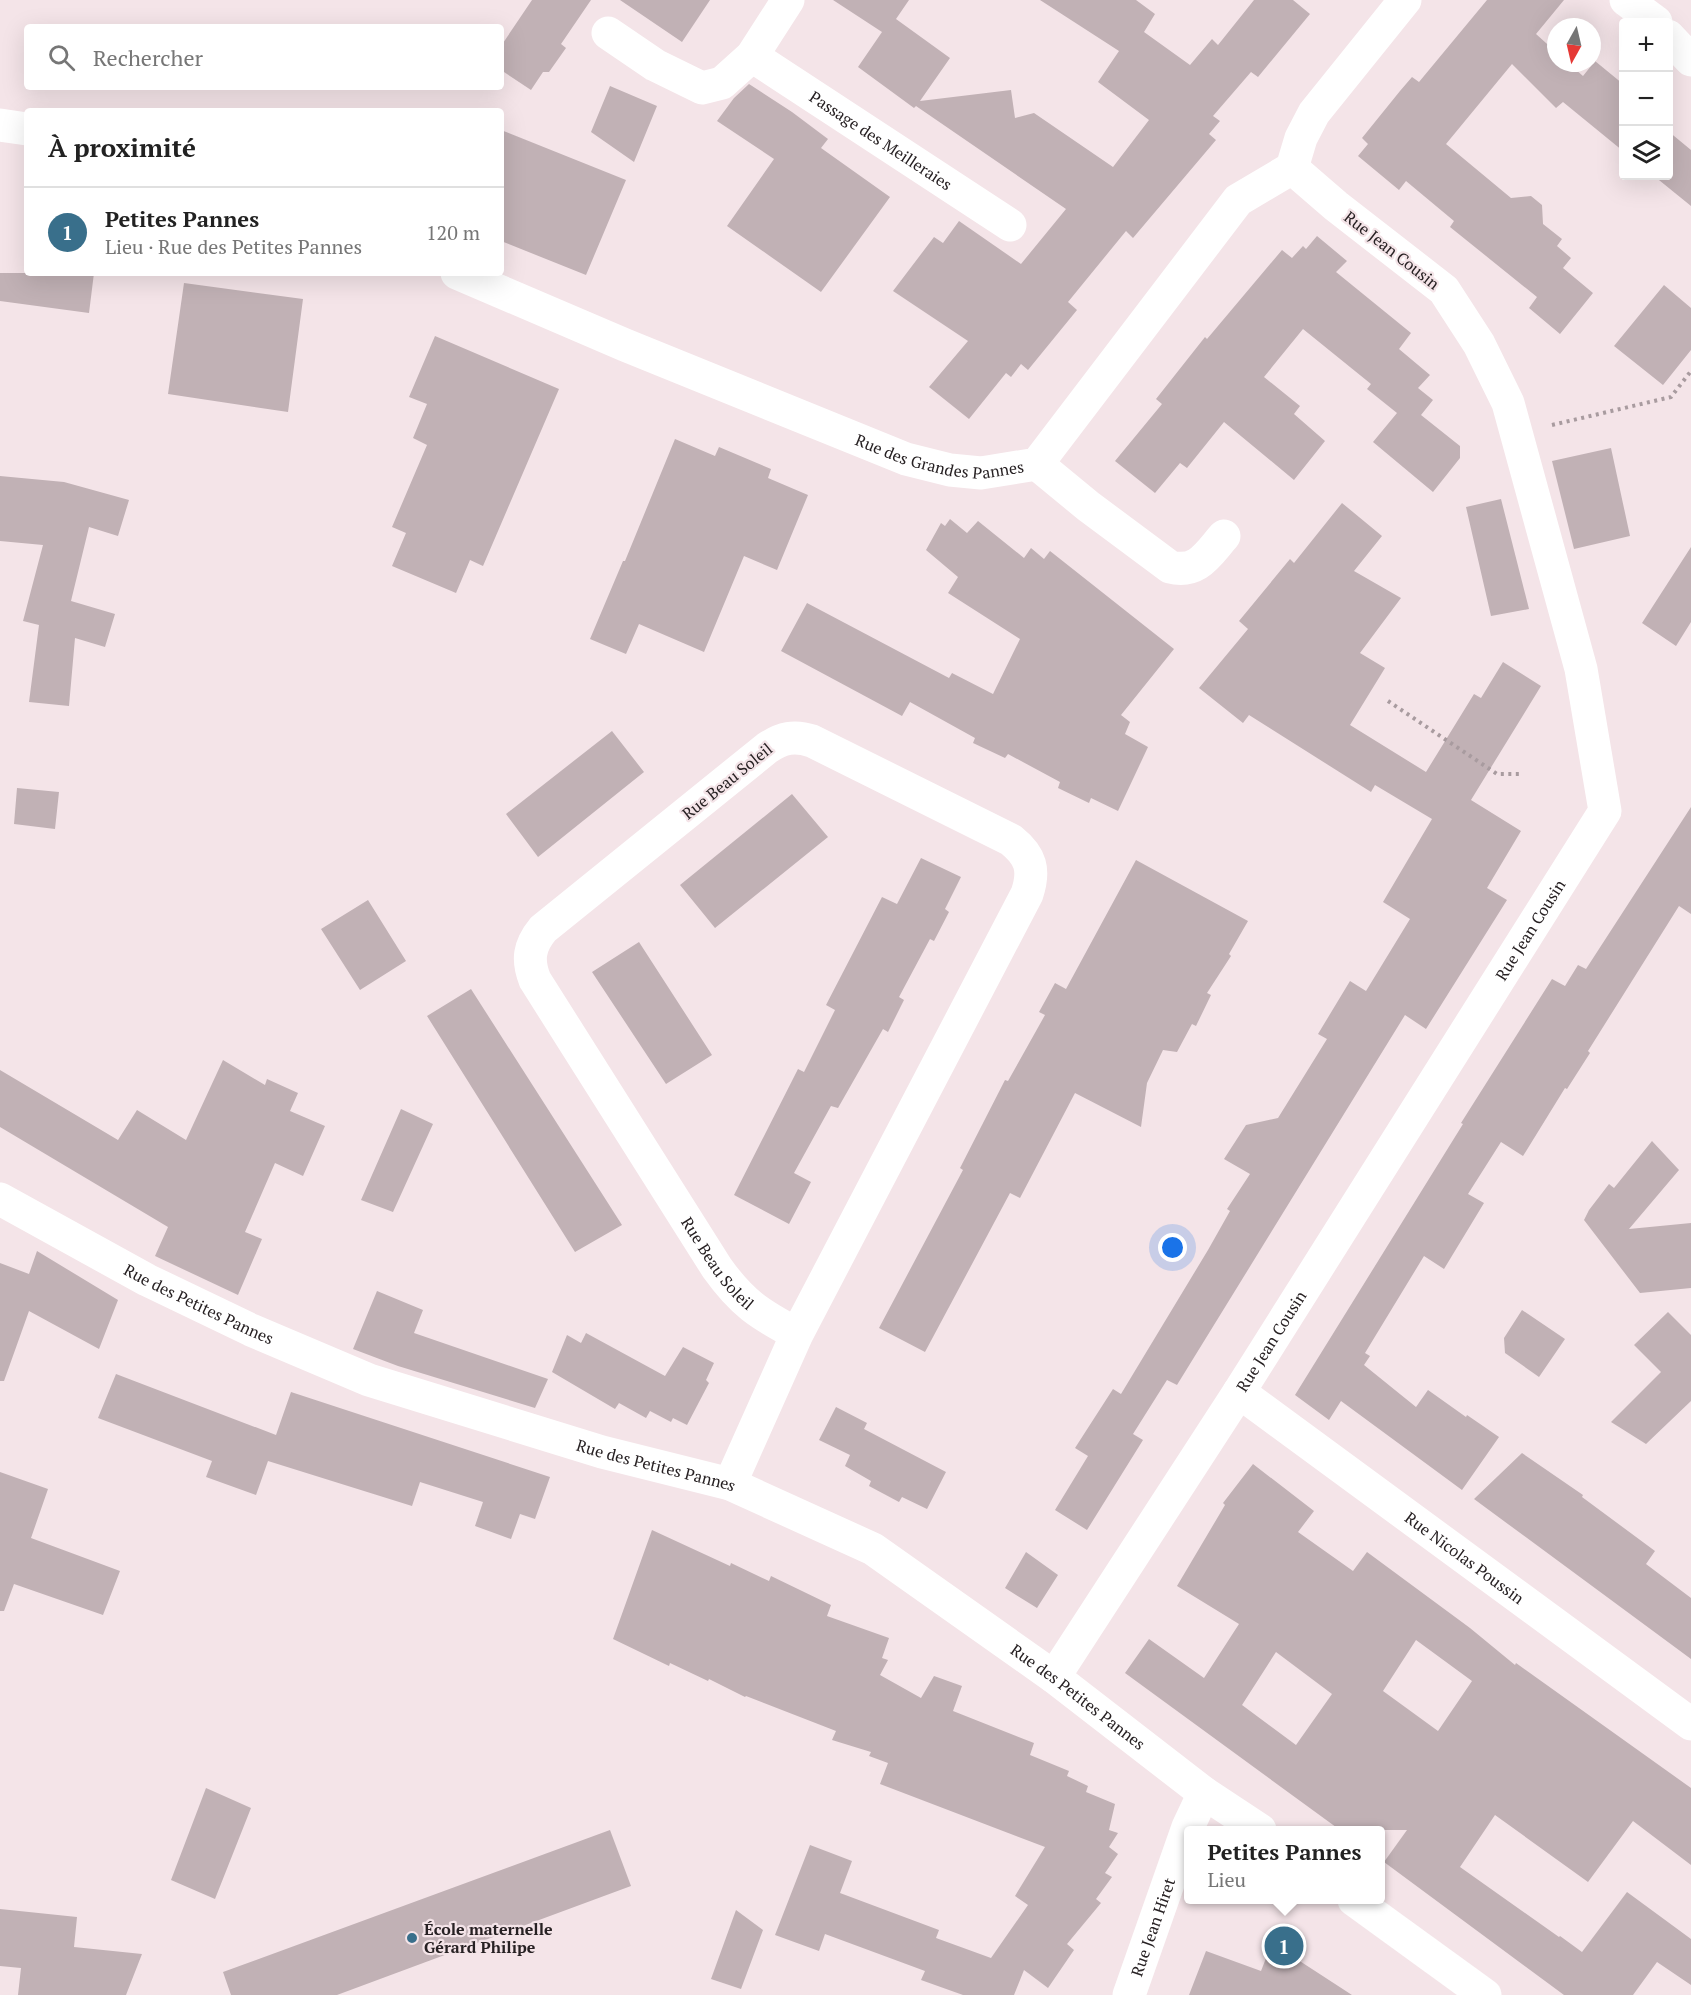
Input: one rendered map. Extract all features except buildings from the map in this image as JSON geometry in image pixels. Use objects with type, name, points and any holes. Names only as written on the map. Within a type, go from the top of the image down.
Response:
[{"type":"street","points":[[608,33],[655,65],[702,88],[722,83],[752,56],[788,0]]},
{"type":"street","points":[[1292,168],[1301,138],[1314,113],[1404,0]]},
{"type":"street","points":[[1626,0],[1651,18]]},
{"type":"street","points":[[1673,41],[1691,60]]},
{"type":"street","name":"Passage des Meilleraies","points":[[752,56],[1010,225]]},
{"type":"street","points":[[0,125],[24,129]]},
{"type":"street","name":"Rue Jean Cousin","points":[[1054,1677],[1239,1392],[1605,811],[1581,669],[1508,403],[1479,344],[1444,290],[1336,206],[1292,168]]},
{"type":"street","name":"Rue des Grandes Pannes","points":[[464,276],[625,345],[906,459],[950,470],[981,473],[1037,464],[1238,200],[1292,168]]},
{"type":"street","points":[[1037,464],[1088,506],[1170,567],[1192,568],[1201,562],[1224,536]]},
{"type":"street","name":"Rue Beau Soleil","points":[[730,1484],[797,1334],[1027,894],[1031,880],[1031,866],[1026,855],[1011,840],[801,737],[777,741],[767,748],[543,929],[534,940],[529,953],[530,967],[535,980],[717,1268],[746,1303],[797,1334]]},
{"type":"street","name":"Rue des Petites Pannes","points":[[0,1199],[147,1280],[251,1330],[369,1380],[602,1452],[730,1484],[873,1549],[1054,1677],[1204,1792],[1254,1826]]},
{"type":"street","name":"Rue Nicolas Poussin","points":[[1239,1392],[1691,1724]]},
{"type":"street","name":"Rue Jean Hiret","points":[[1188,1826],[1204,1792]]},
{"type":"street","name":"Rue Jean Hiret","points":[[1129,1995],[1184,1838]]},
{"type":"street","points":[[1361,1904],[1485,1995]]},
{"type":"path","points":[[1516,433],[1671,397],[1691,371]]},
{"type":"path","points":[[1388,701],[1497,774],[1521,774]]},
{"type":"place","name":"École maternelle Gérard Philipe","points":[[412,1938]]},
{"type":"place","name":"Petites Pannes","points":[[1284,1946]]}]
